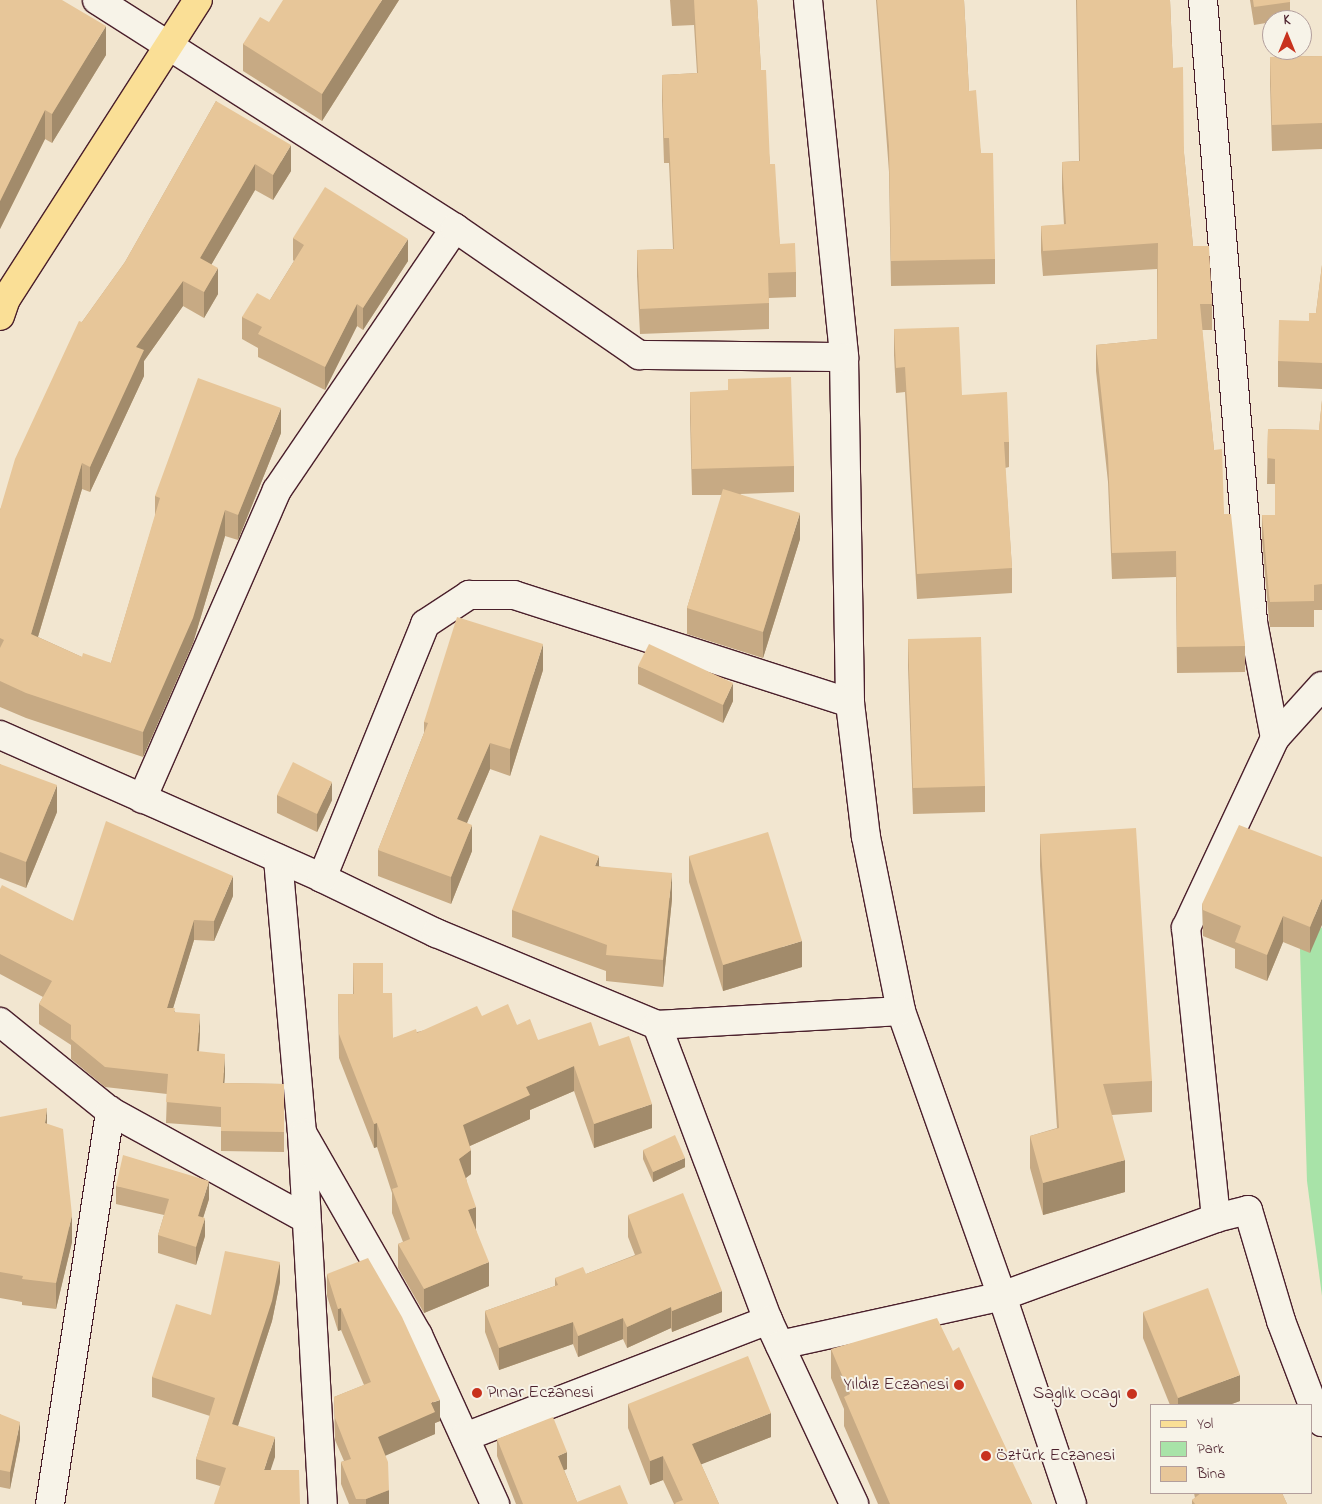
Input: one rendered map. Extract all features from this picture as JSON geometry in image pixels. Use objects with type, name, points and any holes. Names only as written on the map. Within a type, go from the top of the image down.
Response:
[{"type":"main road","points":[[0,316],[6,299],[172,45],[198,0]]},
{"type":"street","points":[[97,0],[172,45],[455,228],[639,355],[844,357]]},
{"type":"street","points":[[808,0],[844,357],[850,703],[866,837],[900,1011],[1002,1296],[1072,1504]]},
{"type":"street","points":[[1203,0],[1253,622],[1275,738]]},
{"type":"street","points":[[142,800],[277,490],[455,228]]},
{"type":"street","points":[[322,878],[425,624],[469,595],[514,595],[850,703]]},
{"type":"street","points":[[1216,1218],[1186,928],[1275,738],[1322,686]]},
{"type":"street","points":[[0,735],[142,800],[322,878],[436,933],[657,1025],[900,1011]]},
{"type":"street","points":[[278,859],[302,1133],[305,1218],[323,1504]]},
{"type":"street","points":[[0,1022],[110,1111],[305,1218]]},
{"type":"street","points":[[657,1025],[768,1320],[854,1504]]},
{"type":"street","points":[[50,1504],[110,1111]]},
{"type":"street","points":[[302,1133],[418,1335],[495,1504]]},
{"type":"street","points":[[780,1345],[1002,1296],[1216,1218],[1248,1210],[1281,1321],[1317,1416],[1322,1422]]},
{"type":"street","points":[[465,1437],[768,1320]]},
{"type":"green space","points":[[1322,927],[1322,1296],[1307,1181],[1300,949]]},
{"type":"building","points":[[0,0],[62,0],[106,26],[52,114],[45,110],[0,201]]},
{"type":"building","points":[[283,0],[382,0],[322,94],[243,44],[260,17],[269,22]]},
{"type":"building","points":[[694,0],[757,0],[761,70],[766,70],[770,164],[775,164],[780,244],[795,243],[796,272],[768,273],[769,303],[640,309],[637,250],[674,249],[669,138],[664,138],[662,75],[698,73]]},
{"type":"building","points":[[877,0],[964,0],[969,91],[976,90],[981,153],[993,153],[995,259],[891,261],[889,147]]},
{"type":"building","points":[[1077,0],[1170,0],[1173,68],[1183,67],[1184,153],[1193,246],[1209,246],[1212,304],[1200,304],[1214,450],[1222,449],[1224,514],[1231,514],[1245,646],[1177,647],[1176,551],[1112,553],[1108,456],[1096,345],[1157,339],[1158,243],[1043,251],[1041,226],[1066,224],[1062,162],[1080,161]]},
{"type":"building","points":[[1253,0],[1290,0],[1290,2],[1254,7]]},
{"type":"building","points":[[1312,56],[1322,56],[1322,123],[1272,125],[1270,60],[1312,60]]},
{"type":"building","points":[[216,101],[291,145],[273,175],[255,164],[200,258],[218,268],[204,292],[183,281],[136,347],[144,350],[90,467],[82,463],[31,634],[82,657],[83,653],[111,663],[160,498],[155,496],[198,378],[281,408],[238,515],[225,510],[193,618],[143,732],[26,693],[0,681],[0,648],[4,640],[0,638],[0,510],[15,459],[79,321],[82,322],[125,262]]},
{"type":"building","points":[[325,187],[408,239],[363,308],[357,304],[325,367],[258,334],[262,327],[242,317],[257,293],[270,300],[304,245],[293,238]]},
{"type":"building","points":[[1322,265],[1322,363],[1278,361],[1279,320],[1309,321],[1309,313],[1316,313]]},
{"type":"building","points":[[959,327],[962,395],[1007,392],[1009,442],[1004,442],[1012,568],[917,574],[905,367],[896,368],[894,329]]},
{"type":"building","points":[[791,377],[794,466],[692,469],[690,392],[728,390],[728,379]]},
{"type":"building","points":[[1322,400],[1322,584],[1314,585],[1314,601],[1270,602],[1262,515],[1275,515],[1275,459],[1267,458],[1268,429],[1319,430]]},
{"type":"building","points":[[723,489],[800,513],[763,632],[687,608]]},
{"type":"building","points":[[457,617],[543,644],[510,749],[490,743],[457,819],[472,825],[451,877],[378,850],[428,723],[424,722]]},
{"type":"building","points":[[981,637],[985,786],[913,788],[908,639]]},
{"type":"building","points":[[649,644],[733,683],[723,705],[638,666]]},
{"type":"building","points":[[293,762],[332,782],[317,814],[277,795]]},
{"type":"building","points":[[0,764],[57,785],[26,862],[0,852]]},
{"type":"building","points":[[106,821],[233,876],[214,921],[194,920],[167,1008],[175,1008],[174,1012],[200,1014],[197,1051],[225,1054],[223,1083],[284,1084],[284,1132],[221,1131],[221,1107],[166,1102],[168,1074],[105,1067],[71,1039],[71,1025],[39,1004],[52,981],[0,954],[0,889],[2,885],[73,921]]},
{"type":"building","points":[[1239,825],[1322,857],[1322,898],[1310,927],[1283,916],[1267,955],[1235,942],[1241,926],[1203,910],[1202,904]]},
{"type":"building","points":[[1136,828],[1152,1081],[1103,1084],[1125,1160],[1043,1183],[1030,1136],[1059,1128],[1040,834]]},
{"type":"building","points":[[768,832],[802,941],[723,965],[689,856]]},
{"type":"building","points":[[540,835],[599,856],[595,866],[672,873],[663,960],[606,955],[607,945],[512,910]]},
{"type":"building","points":[[353,963],[383,963],[383,993],[392,993],[393,1038],[416,1029],[417,1033],[477,1006],[482,1016],[508,1004],[517,1025],[530,1019],[538,1040],[591,1022],[599,1046],[629,1036],[652,1104],[594,1124],[574,1066],[526,1087],[530,1095],[463,1125],[471,1150],[459,1159],[476,1207],[468,1210],[489,1262],[424,1289],[398,1244],[410,1239],[392,1189],[398,1187],[377,1123],[374,1124],[339,1034],[338,994],[354,994]]},
{"type":"building","points":[[47,1108],[45,1123],[63,1129],[72,1215],[56,1283],[22,1279],[23,1276],[0,1272],[0,1117]]},
{"type":"building","points":[[675,1135],[685,1158],[653,1172],[643,1150]]},
{"type":"building","points":[[123,1155],[209,1181],[198,1216],[205,1218],[196,1247],[158,1235],[169,1199],[116,1186]]},
{"type":"building","points":[[683,1193],[722,1291],[672,1311],[671,1307],[627,1327],[623,1318],[578,1336],[573,1322],[499,1348],[485,1311],[558,1285],[555,1278],[583,1267],[586,1274],[642,1253],[628,1215]]},
{"type":"building","points":[[225,1251],[280,1262],[272,1301],[232,1424],[275,1437],[264,1470],[299,1470],[300,1504],[214,1504],[226,1468],[196,1459],[215,1398],[152,1377],[176,1304],[211,1315]]},
{"type":"building","points":[[368,1258],[402,1317],[440,1400],[431,1403],[435,1412],[378,1437],[388,1462],[389,1490],[366,1499],[356,1499],[341,1462],[351,1459],[335,1418],[334,1397],[371,1382],[341,1308],[338,1309],[327,1274]]},
{"type":"building","points":[[1208,1288],[1240,1375],[1178,1398],[1143,1312]]},
{"type":"building","points":[[937,1318],[953,1351],[959,1347],[1032,1504],[890,1504],[844,1397],[850,1394],[831,1349]]},
{"type":"building","points":[[748,1356],[771,1413],[692,1444],[719,1504],[676,1504],[683,1500],[663,1456],[650,1461],[628,1404]]},
{"type":"building","points":[[0,1414],[20,1422],[10,1472],[0,1470]]},
{"type":"building","points":[[553,1417],[567,1452],[558,1456],[577,1502],[620,1485],[628,1504],[523,1504],[497,1439]]},
{"type":"building","points":[[1200,1494],[1282,1494],[1287,1504],[1195,1504],[1192,1500]]},
{"type":"place","name":"Yıldız Eczanesi","points":[[959,1385]]},
{"type":"place","name":"Pınar Eczanesi","points":[[477,1393]]},
{"type":"place","name":"Saglık Ocagı","points":[[1132,1394]]},
{"type":"place","name":"Öztürk Eczanesi","points":[[986,1456]]}]
